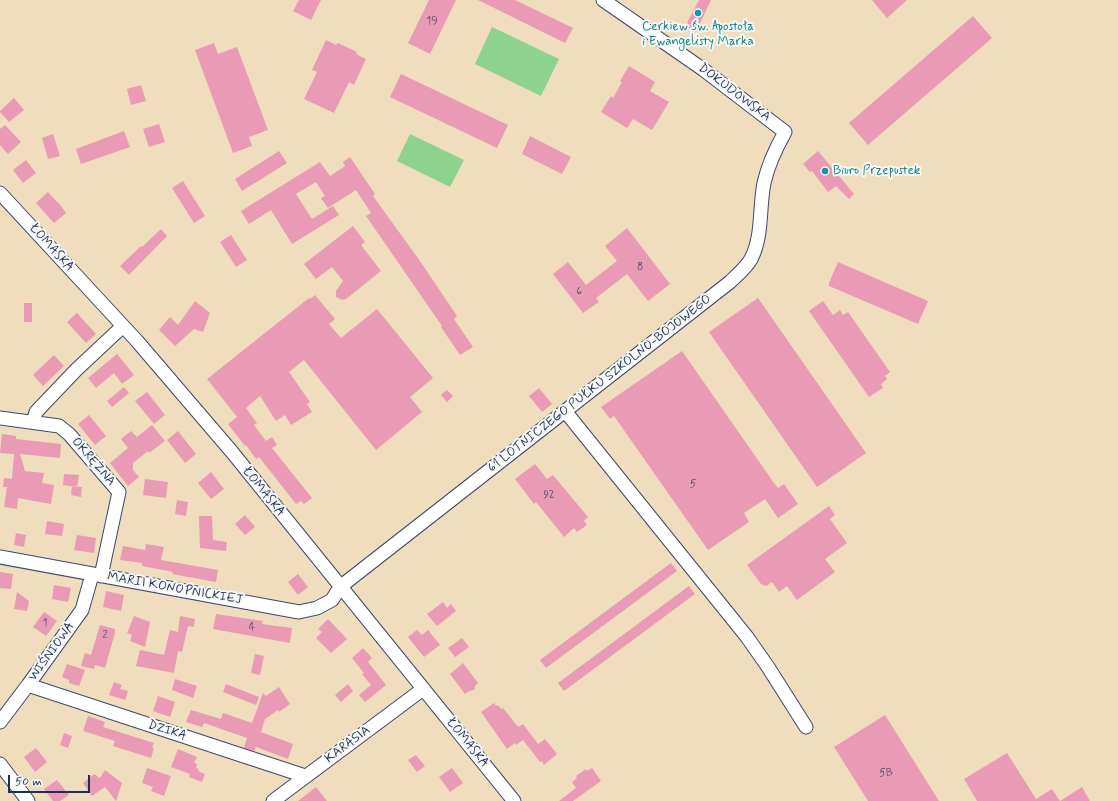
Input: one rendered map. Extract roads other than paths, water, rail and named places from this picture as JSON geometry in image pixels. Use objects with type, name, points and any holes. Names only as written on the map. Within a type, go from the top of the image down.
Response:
[{"type":"street","name":"DOKUDOWSKA","points":[[603,0],[704,70],[785,132]]},
{"type":"street","name":"61 LOTNICZEGO PUŁKU SZKOLNO-BOJOWEGO","points":[[340,586],[741,272],[750,260],[755,248],[758,238],[764,183],[777,147],[785,132]]},
{"type":"street","name":"ŁOMASKA","points":[[0,194],[137,340],[232,452],[514,801]]},
{"type":"street","points":[[32,422],[36,412],[76,370],[123,326]]},
{"type":"street","points":[[565,411],[747,637],[806,727]]},
{"type":"street","name":"OKRĘŻNA","points":[[0,418],[59,426],[69,434],[119,492],[97,575]]},
{"type":"street","name":"MARII KONOPNICKIEJ","points":[[0,557],[299,612],[317,608],[332,600],[340,586]]},
{"type":"street","name":"WIŚNIOWA","points":[[0,722],[82,610],[97,575]]},
{"type":"street","name":"DZIKA","points":[[28,685],[305,776]]},
{"type":"street","name":"KARASIA","points":[[273,801],[423,689]]},
{"type":"street","points":[[0,764],[28,801]]},
{"type":"place","name":"Cerkiew św. Apostoła i Ewangelisty Marka","points":[[698,13]]},
{"type":"place","name":"Biuro Przepustek","points":[[825,171]]}]
